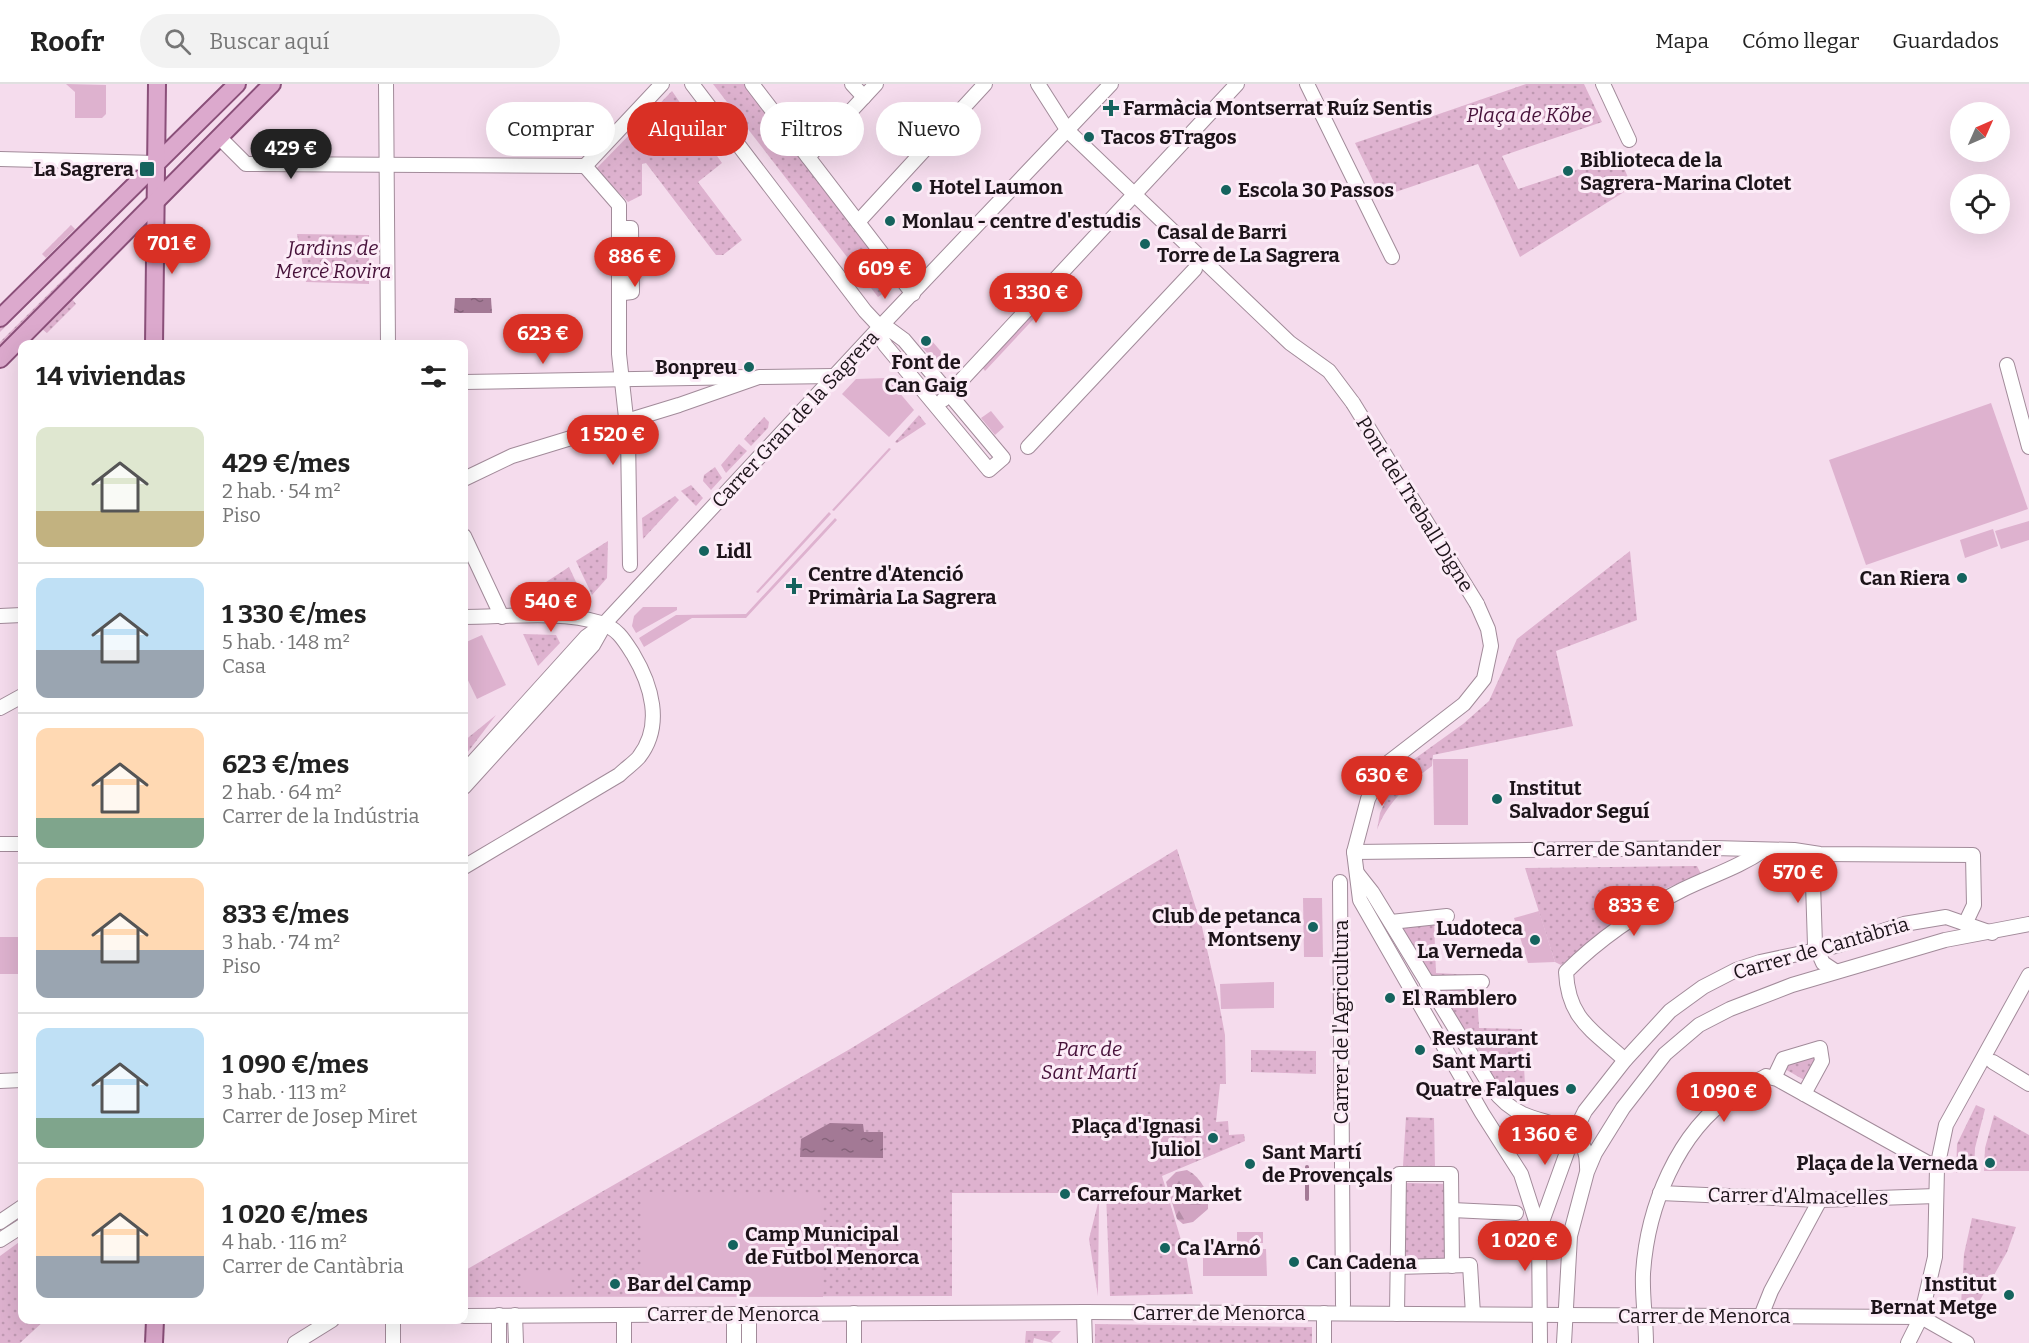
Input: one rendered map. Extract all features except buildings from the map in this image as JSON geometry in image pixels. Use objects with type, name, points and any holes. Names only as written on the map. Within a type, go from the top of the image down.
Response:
[{"type":"main road","points":[[154,340],[157,84]]},
{"type":"main road","points":[[0,318],[237,84]]},
{"type":"main road","points":[[19,340],[272,84]]},
{"type":"main road","points":[[1,358],[18,341]]},
{"type":"main road","points":[[146,1343],[147,1324]]},
{"type":"main road","points":[[154,1324],[154,1343]]},
{"type":"street","points":[[386,84],[388,340]]},
{"type":"street","points":[[219,137],[246,164],[585,166],[662,84]]},
{"type":"street","points":[[692,84],[880,327],[880,337],[886,346],[989,470],[1003,458],[899,335],[880,327]]},
{"type":"street","points":[[752,84],[913,294]]},
{"type":"street","points":[[852,84],[864,97]]},
{"type":"street","points":[[808,157],[876,84]]},
{"type":"street","points":[[858,222],[985,84]]},
{"type":"street","name":"Pont del Treball Digne","points":[[1038,84],[1068,131],[1134,195],[1200,266],[1290,344],[1337,379],[1477,604],[1485,621],[1490,637],[1490,659],[1480,687],[1464,704],[1385,765],[1368,799],[1354,852]]},
{"type":"street","name":"Carrer Gran de la Sagrera","points":[[468,768],[586,637],[604,624],[880,327],[1111,84]]},
{"type":"street","points":[[937,405],[1237,84]]},
{"type":"street","points":[[1307,84],[1392,257]]},
{"type":"street","points":[[1603,84],[1629,140]]},
{"type":"street","points":[[0,159],[156,163]]},
{"type":"street","points":[[585,166],[619,205],[619,354],[627,420],[630,565]]},
{"type":"street","points":[[1028,447],[1200,266]]},
{"type":"street","points":[[2007,365],[2029,447]]},
{"type":"street","points":[[468,477],[512,456],[759,376]]},
{"type":"street","points":[[468,382],[834,376]]},
{"type":"street","points":[[468,545],[502,617]]},
{"type":"street","points":[[0,616],[18,615]]},
{"type":"street","points":[[468,617],[587,619],[617,630],[642,670],[654,707],[651,733],[640,756],[619,775],[468,865]]},
{"type":"street","name":"Carrer Gran de la Sagrera","points":[[468,783],[593,645],[604,624]]},
{"type":"street","points":[[0,708],[18,698]]},
{"type":"street","points":[[0,844],[18,844]]},
{"type":"street","name":"Carrer de Santander","points":[[1354,852],[1703,848],[1812,853],[1973,855],[1974,905],[1965,924]]},
{"type":"street","points":[[1625,1059],[1579,1020],[1567,986],[1566,972],[1590,951],[1650,907],[1682,890],[1743,865],[1764,850]]},
{"type":"street","points":[[1354,852],[1360,900],[1478,1106],[1521,1174],[1539,1230]]},
{"type":"street","points":[[1812,853],[1816,950],[1823,963],[1835,971]]},
{"type":"street","points":[[1356,871],[1372,892],[1500,1098],[1524,1114],[1574,1133],[1586,1153],[1587,1172]]},
{"type":"street","name":"Carrer de l'Agricultura","points":[[1340,882],[1343,1305]]},
{"type":"street","points":[[1391,922],[1447,916]]},
{"type":"street","name":"Carrer de Cantàbria","points":[[1540,1343],[1539,1230],[1574,1133],[1582,1115],[1625,1059],[1670,1011],[1703,987],[1760,962],[1816,950],[1931,917],[1946,916],[1992,933]]},
{"type":"street","name":"Carrer de Cantàbria","points":[[1564,1343],[1570,1236],[1587,1172],[1605,1135],[1665,1054],[1699,1025],[1730,1009],[1835,971],[1945,940],[1992,933],[2029,924]]},
{"type":"street","points":[[1908,1343],[1921,1317],[1935,1257],[1937,1168],[1946,1125],[2029,975]]},
{"type":"street","points":[[1427,983],[1482,982]]},
{"type":"street","points":[[1773,1078],[1783,1059],[1820,1048],[1822,1061],[1804,1094]]},
{"type":"street","points":[[1993,1062],[2029,1084]]},
{"type":"street","points":[[1646,1343],[1643,1274],[1649,1231],[1660,1192],[1686,1144],[1707,1117],[1733,1094],[1766,1076],[1773,1078],[1937,1168]]},
{"type":"street","points":[[0,1081],[18,1080]]},
{"type":"street","points":[[1555,1124],[1575,1120],[1582,1115]]},
{"type":"street","points":[[1397,1314],[1399,1174],[1451,1174],[1452,1266]]},
{"type":"street","name":"Carrer d'Almacelles","points":[[1660,1192],[1820,1200],[1936,1196]]},
{"type":"street","points":[[1761,1316],[1771,1291],[1820,1200]]},
{"type":"street","points":[[0,1222],[18,1210]]},
{"type":"street","points":[[1452,1210],[1516,1213]]},
{"type":"street","points":[[0,1240],[18,1229]]},
{"type":"street","points":[[1397,1267],[1470,1265],[1473,1314]]},
{"type":"street","points":[[1084,1312],[1085,1343]]},
{"type":"street","name":"Carrer de Menorca","points":[[468,1316],[1084,1312],[1921,1317],[1967,1343]]},
{"type":"street","points":[[854,1313],[854,1343]]},
{"type":"street","points":[[1324,1313],[1324,1343]]},
{"type":"street","points":[[734,1314],[734,1343]]},
{"type":"street","points":[[749,1314],[749,1343]]},
{"type":"street","points":[[515,1315],[516,1343]]},
{"type":"street","points":[[624,1315],[624,1343]]},
{"type":"street","points":[[499,1316],[499,1343]]},
{"type":"street","points":[[295,1343],[326,1324]]},
{"type":"street","points":[[393,1324],[393,1343]]},
{"type":"green space","points":[[66,84],[106,85],[106,114],[102,118],[75,118],[75,92]]},
{"type":"green space","points":[[713,84],[748,84],[762,102],[760,102],[760,145],[748,129],[748,102],[727,102]]},
{"type":"green space","name":"Plaça de Kõbe","points":[[1526,84],[1584,84],[1602,122],[1502,156],[1518,189],[1619,156],[1632,187],[1520,257],[1478,164],[1381,197],[1355,143]]},
{"type":"green space","points":[[672,91],[680,102],[661,102]]},
{"type":"green space","points":[[627,137],[627,156],[717,156],[722,163],[698,182],[742,240],[723,255],[716,255],[646,163],[642,164],[642,195],[628,202],[596,169],[609,156],[615,156],[615,150]]},
{"type":"green space","points":[[769,156],[803,156],[900,282],[878,297]]},
{"type":"green space","points":[[71,225],[75,229],[46,258],[42,254]]},
{"type":"green space","points":[[102,225],[102,231],[0,332],[0,326]]},
{"type":"green space","name":"Jardins de Mercè Rovira","points":[[297,234],[369,235],[369,284],[306,282]]},
{"type":"green space","points":[[102,241],[102,247],[0,348],[0,342]]},
{"type":"green space","points":[[1053,290],[1057,294],[985,371],[982,367]]},
{"type":"green space","points":[[72,299],[76,304],[47,333],[42,329]]},
{"type":"green space","points":[[931,340],[945,356],[936,363],[922,347]]},
{"type":"green space","points":[[887,378],[914,410],[889,437],[842,394],[856,379]]},
{"type":"green space","points":[[1991,403],[2028,509],[1866,565],[1829,460]]},
{"type":"green space","points":[[991,411],[1004,427],[995,435],[981,418]]},
{"type":"green space","points":[[919,415],[926,424],[897,443],[895,442]]},
{"type":"green space","points":[[764,417],[769,422],[768,428],[751,446],[744,439]]},
{"type":"green space","points":[[739,444],[747,451],[726,473],[721,465]]},
{"type":"green space","points":[[889,448],[891,449],[834,511],[832,510]]},
{"type":"green space","points":[[715,467],[722,478],[711,490],[703,481],[704,475]]},
{"type":"green space","points":[[691,485],[703,498],[696,506],[681,491]]},
{"type":"green space","points":[[675,496],[679,500],[643,539],[642,518]]},
{"type":"green space","points":[[829,512],[831,514],[758,593],[756,592]]},
{"type":"green space","points":[[835,518],[837,520],[746,618],[692,618],[644,647],[639,638],[676,615],[746,614]]},
{"type":"green space","points":[[2029,521],[2029,540],[2001,549],[1995,531]]},
{"type":"green space","points":[[1993,529],[1998,546],[1965,558],[1960,540]]},
{"type":"green space","points":[[608,541],[607,578],[592,595],[576,561]]},
{"type":"green space","points":[[1630,551],[1637,620],[1556,651],[1573,726],[1433,755],[1432,766],[1400,794],[1386,811],[1377,830],[1380,813],[1395,779],[1413,760],[1463,724],[1489,701],[1517,639]]},
{"type":"green space","points":[[569,567],[577,584],[553,599],[543,584]]},
{"type":"green space","points":[[643,607],[677,607],[677,610],[636,633],[632,626],[634,616]]},
{"type":"green space","points":[[523,634],[556,635],[560,643],[538,666]]},
{"type":"green space","points":[[482,635],[506,685],[477,699],[468,680],[468,641]]},
{"type":"green space","points":[[496,715],[468,752],[468,738]]},
{"type":"green space","points":[[1433,759],[1468,759],[1468,825],[1434,825]]},
{"type":"green space","name":"Parc de Sant Martí","points":[[1177,849],[1202,927],[1225,1035],[1226,1084],[1220,1084],[1216,1122],[1228,1121],[1229,1135],[1244,1134],[1245,1141],[1162,1176],[1187,1260],[1193,1294],[1110,1296],[1106,1193],[952,1193],[952,1296],[468,1297],[468,1269],[850,1049]]},
{"type":"green space","points":[[1697,866],[1701,874],[1662,890],[1630,909],[1561,965],[1555,962],[1525,868]]},
{"type":"green space","name":"Club de petanca Montseny","points":[[1303,898],[1322,898],[1323,957],[1304,957]]},
{"type":"green space","name":"Ludoteca La Verneda","points":[[1539,911],[1555,962],[1528,963],[1514,918]]},
{"type":"green space","points":[[1395,922],[1434,922],[1436,973],[1476,975],[1479,1028],[1522,1029],[1525,1085],[1507,1094],[1499,1090]]},
{"type":"green space","points":[[0,937],[18,937],[18,974],[0,974]]},
{"type":"green space","points":[[1274,982],[1274,1008],[1221,1009],[1220,984]]},
{"type":"green space","points":[[1251,1050],[1316,1051],[1316,1074],[1251,1072]]},
{"type":"green space","points":[[1815,1053],[1820,1057],[1806,1081],[1783,1068],[1788,1061]]},
{"type":"green space","points":[[1976,1105],[1985,1109],[1975,1148],[1974,1172],[1956,1173],[1957,1144]]},
{"type":"green space","points":[[1994,1115],[2029,1135],[2029,1171],[1984,1171],[1985,1148]]},
{"type":"green space","points":[[1406,1117],[1434,1118],[1435,1167],[1403,1166]]},
{"type":"green space","points":[[1187,1170],[1204,1186],[1208,1209],[1193,1222],[1183,1224],[1177,1219],[1166,1182],[1176,1172]]},
{"type":"green space","points":[[1405,1183],[1448,1184],[1448,1260],[1405,1260]]},
{"type":"green space","name":"Camp Municipal de Futbol Menorca","points":[[642,1192],[823,1193],[823,1297],[642,1296]]},
{"type":"green space","points":[[1099,1199],[1098,1291],[1098,1296],[1089,1239]]},
{"type":"green space","points":[[1972,1218],[2016,1227],[2007,1252],[1975,1309],[1961,1305],[1964,1254]]},
{"type":"green space","points":[[1237,1232],[1263,1232],[1263,1243],[1237,1243]]},
{"type":"green space","points":[[18,1243],[18,1324],[41,1324],[20,1343],[0,1343],[0,1256]]},
{"type":"green space","points":[[1203,1249],[1266,1249],[1267,1276],[1203,1276]]},
{"type":"green space","points":[[521,1273],[570,1273],[570,1289],[521,1289]]},
{"type":"green space","points":[[1095,1324],[1312,1327],[1312,1343],[1095,1343]]},
{"type":"green space","points":[[1026,1331],[1061,1331],[1051,1341],[1053,1343],[1034,1338],[1033,1343],[1025,1343]]},
{"type":"water","points":[[455,298],[491,298],[492,313],[454,313]]},
{"type":"water","points":[[830,1123],[863,1124],[864,1132],[883,1132],[883,1158],[800,1157],[801,1139]]},
{"type":"waterway","points":[[1307,1167],[1307,1199]]},
{"type":"place","name":"Farmàcia Montserrat Ruíz Sentis","points":[[1111,108]]},
{"type":"place","name":"Tacos &Tragos","points":[[1089,137]]},
{"type":"place","name":"La Sagrera","points":[[147,169]]},
{"type":"place","name":"Biblioteca de la Sagrera-Marina Clotet","points":[[1568,171]]},
{"type":"place","name":"Hotel Laumon","points":[[917,187]]},
{"type":"place","name":"Escola 30 Passos","points":[[1226,190]]},
{"type":"place","name":"Monlau - centre d'estudis","points":[[890,221]]},
{"type":"place","name":"Casal de Barri Torre de La Sagrera","points":[[1145,244]]},
{"type":"place","name":"Font de Can Gaig","points":[[926,341]]},
{"type":"place","name":"Bonpreu","points":[[749,367]]},
{"type":"place","name":"Lidl","points":[[704,551]]},
{"type":"place","name":"Can Riera","points":[[1962,578]]},
{"type":"place","name":"Centre d'Atenció Primària La Sagrera","points":[[794,586]]},
{"type":"place","name":"Institut Salvador Seguí","points":[[1497,799]]},
{"type":"place","name":"Club de petanca Montseny","points":[[1313,927]]},
{"type":"place","name":"Ludoteca La Verneda","points":[[1535,940]]},
{"type":"place","name":"El Ramblero","points":[[1390,998]]},
{"type":"place","name":"Restaurant Sant Marti","points":[[1420,1050]]},
{"type":"place","name":"Quatre Falques","points":[[1571,1089]]},
{"type":"place","name":"Plaça d'Ignasi Juliol","points":[[1213,1138]]},
{"type":"place","name":"Plaça de la Verneda","points":[[1990,1163]]},
{"type":"place","name":"Sant Martí de Provençals","points":[[1250,1164]]},
{"type":"place","name":"Carrefour Market","points":[[1065,1194]]},
{"type":"place","name":"Camp Municipal de Futbol Menorca","points":[[733,1245]]},
{"type":"place","name":"Ca l'Arnó","points":[[1165,1248]]},
{"type":"place","name":"Can Cadena","points":[[1294,1262]]},
{"type":"place","name":"Bar del Camp","points":[[615,1284]]},
{"type":"place","name":"Institut Bernat Metge","points":[[2009,1295]]}]
